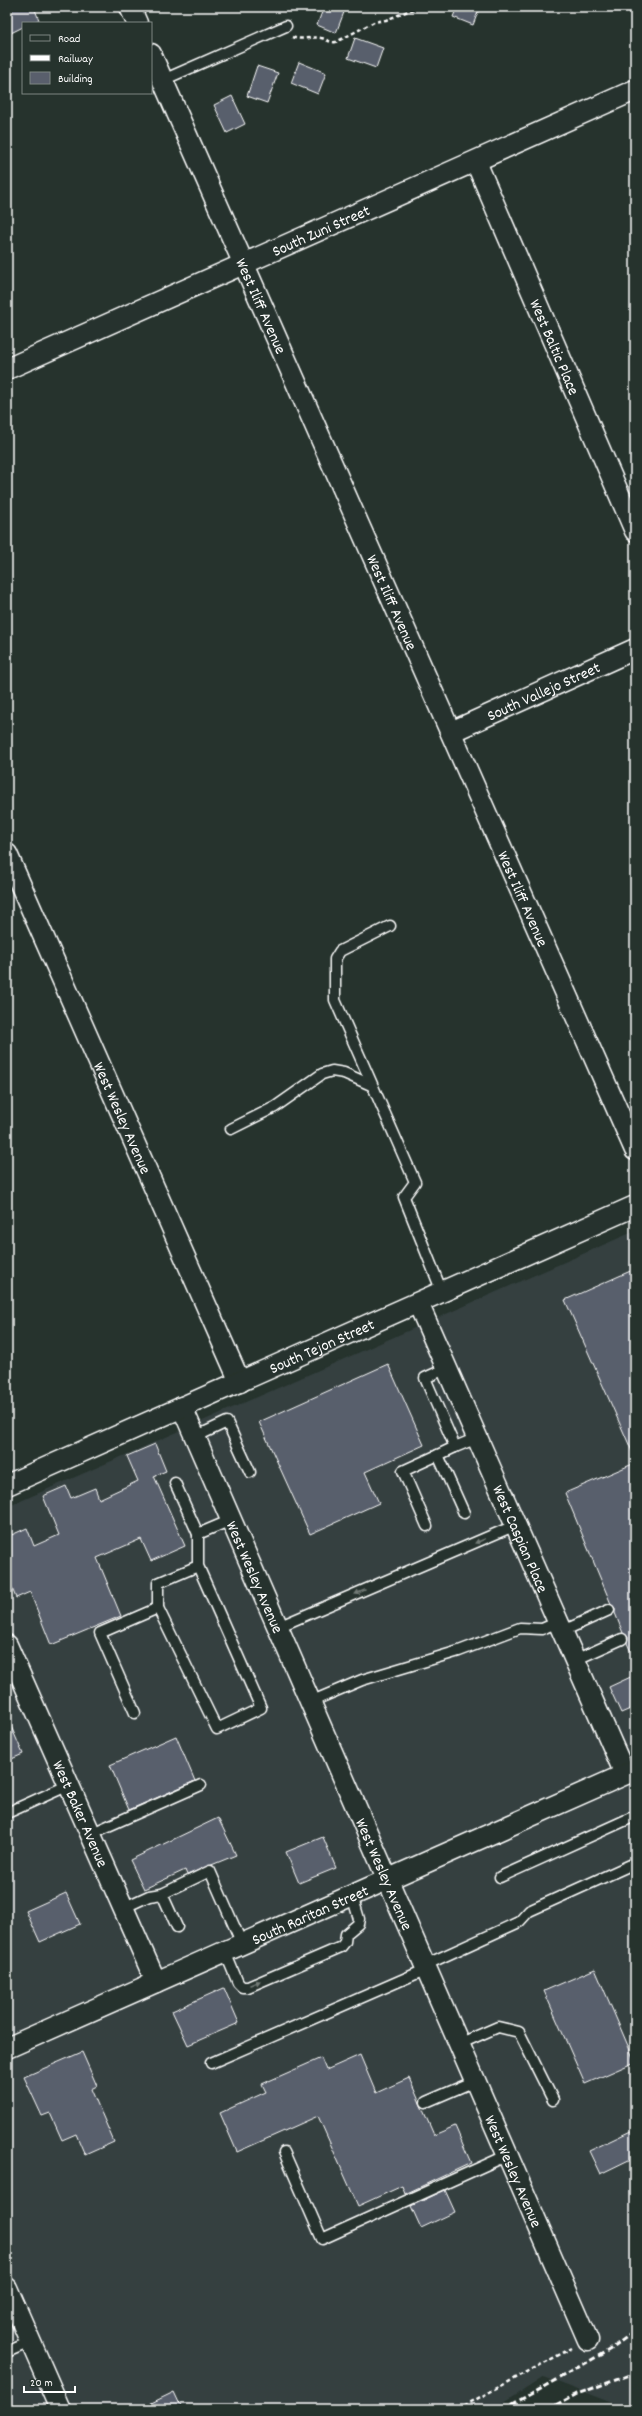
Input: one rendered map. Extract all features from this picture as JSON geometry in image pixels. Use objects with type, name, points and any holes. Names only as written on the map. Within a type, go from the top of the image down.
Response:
[{"type":"street","points":[[130,7],[137,22]]},
{"type":"street","name":"West Iliff Avenue","points":[[152,56],[635,1150]]},
{"type":"street","name":"South Zuni Street","points":[[7,370],[635,90]]},
{"type":"street","name":"West Baltic Place","points":[[476,162],[635,531]]},
{"type":"street","name":"South Vallejo Street","points":[[451,732],[635,648]]},
{"type":"street","name":"West Wesley Avenue","points":[[7,854],[240,1382]]},
{"type":"street","name":"South Tejon Street","points":[[7,1484],[635,1206]]},
{"type":"street","name":"West Caspian Place","points":[[418,1302],[560,1627],[630,1772]]},
{"type":"street","name":"West Wesley Avenue","points":[[182,1407],[588,2340]]},
{"type":"street","name":"West Baker Avenue","points":[[7,1645],[156,1982]]},
{"type":"street","name":"South Raritan Street","points":[[7,2048],[630,1772]]},
{"type":"street","points":[[7,2288],[60,2409]]},
{"type":"lane","points":[[163,80],[286,26]]},
{"type":"lane","points":[[390,926],[340,951],[335,959],[335,1000],[371,1085],[415,1182],[404,1197],[442,1292]]},
{"type":"lane","points":[[231,1129],[275,1107],[322,1074],[332,1072],[344,1073],[371,1085]]},
{"type":"lane","points":[[447,1368],[425,1378],[455,1447]]},
{"type":"lane","points":[[195,1437],[227,1422],[250,1472]]},
{"type":"lane","points":[[427,1526],[403,1471],[477,1438]]},
{"type":"lane","points":[[438,1455],[464,1513]]},
{"type":"lane","points":[[175,1483],[198,1534],[198,1566],[261,1708],[217,1729],[158,1608],[158,1583],[198,1566]]},
{"type":"lane","points":[[198,1534],[231,1520]]},
{"type":"lane","points":[[278,1627],[516,1525]]},
{"type":"lane","points":[[135,1713],[100,1633],[158,1608]]},
{"type":"lane","points":[[310,1702],[362,1680],[459,1651],[520,1628],[542,1629],[560,1627],[609,1610]]},
{"type":"lane","points":[[575,1660],[622,1639]]},
{"type":"lane","points":[[7,1813],[69,1785]]},
{"type":"lane","points":[[90,1834],[201,1785]]},
{"type":"lane","points":[[500,1877],[635,1816]]},
{"type":"lane","points":[[211,2063],[426,1967],[519,1922],[529,1911],[635,1864]]},
{"type":"lane","points":[[123,1908],[148,1896],[162,1894],[210,1871],[234,1948],[238,1983],[242,1986],[248,1987],[341,1947],[345,1942],[346,1934],[358,1924],[359,1919],[352,1896]]},
{"type":"lane","points":[[162,1894],[177,1926]]},
{"type":"lane","points":[[459,2044],[498,2027],[519,2032],[553,2100]]},
{"type":"lane","points":[[426,2102],[475,2081]]},
{"type":"lane","points":[[284,2152],[322,2239],[508,2155]]},
{"type":"lane","points":[[7,2352],[30,2342]]},
{"type":"path","points":[[286,26],[292,37],[300,40],[323,38],[330,43],[343,39],[374,22],[386,20],[418,7]]},
{"type":"path","points":[[458,2409],[588,2340]]},
{"type":"shaded area","points":[[635,1231],[635,2409],[628,2409],[544,2377],[495,2409],[7,2409],[7,1507]]},
{"type":"building","points":[[7,7],[34,7],[39,20],[34,22],[22,22],[22,28],[7,35]]},
{"type":"building","points":[[324,7],[346,7],[336,33],[317,25]]},
{"type":"building","points":[[457,7],[480,7],[473,25],[453,17]]},
{"type":"building","points":[[355,38],[383,48],[376,68],[348,58]]},
{"type":"building","points":[[299,62],[326,73],[318,94],[291,83]]},
{"type":"building","points":[[257,66],[278,73],[267,103],[247,96]]},
{"type":"building","points":[[232,96],[245,124],[227,133],[214,105]]},
{"type":"building","points":[[635,1269],[635,1458],[565,1300]]},
{"type":"building","points":[[388,1364],[424,1445],[365,1472],[379,1503],[310,1534],[259,1422]]},
{"type":"building","points":[[155,1444],[166,1471],[154,1476],[185,1546],[151,1561],[141,1539],[97,1558],[121,1616],[51,1645],[30,1592],[16,1598],[7,1576],[7,1537],[27,1528],[34,1546],[59,1535],[43,1496],[66,1486],[71,1498],[95,1488],[99,1499],[138,1481],[127,1456]]},
{"type":"building","points":[[635,1463],[635,1661],[627,1643],[628,1637],[623,1633],[615,1613],[615,1608],[611,1604],[565,1493]]},
{"type":"building","points":[[635,1675],[635,1707],[621,1713],[609,1687]]},
{"type":"building","points":[[7,1717],[23,1754],[7,1761]]},
{"type":"building","points":[[176,1736],[195,1781],[129,1810],[110,1765]]},
{"type":"building","points":[[218,1818],[236,1855],[187,1875],[185,1870],[144,1889],[130,1860]]},
{"type":"building","points":[[323,1837],[336,1868],[299,1883],[286,1852]]},
{"type":"building","points":[[66,1893],[80,1924],[40,1942],[26,1911]]},
{"type":"building","points":[[595,1969],[635,2062],[585,2084],[544,1991]]},
{"type":"building","points":[[224,1988],[239,2023],[188,2045],[172,2011]]},
{"type":"building","points":[[82,2052],[97,2086],[91,2089],[114,2142],[85,2155],[76,2134],[62,2140],[50,2113],[42,2116],[24,2077]]},
{"type":"building","points":[[360,2055],[376,2093],[409,2078],[434,2135],[455,2126],[471,2163],[405,2194],[402,2186],[358,2206],[318,2116],[237,2152],[220,2113],[266,2092],[262,2084],[321,2058],[326,2070]]},
{"type":"building","points":[[635,2129],[635,2157],[600,2174],[589,2151]]},
{"type":"building","points":[[445,2190],[455,2212],[421,2228],[411,2206]]},
{"type":"building","points":[[174,2392],[182,2409],[139,2409]]},
{"type":"railway","points":[[504,2409],[609,2350],[635,2331]]},
{"type":"railway","points":[[548,2409],[577,2394],[635,2373]]}]
